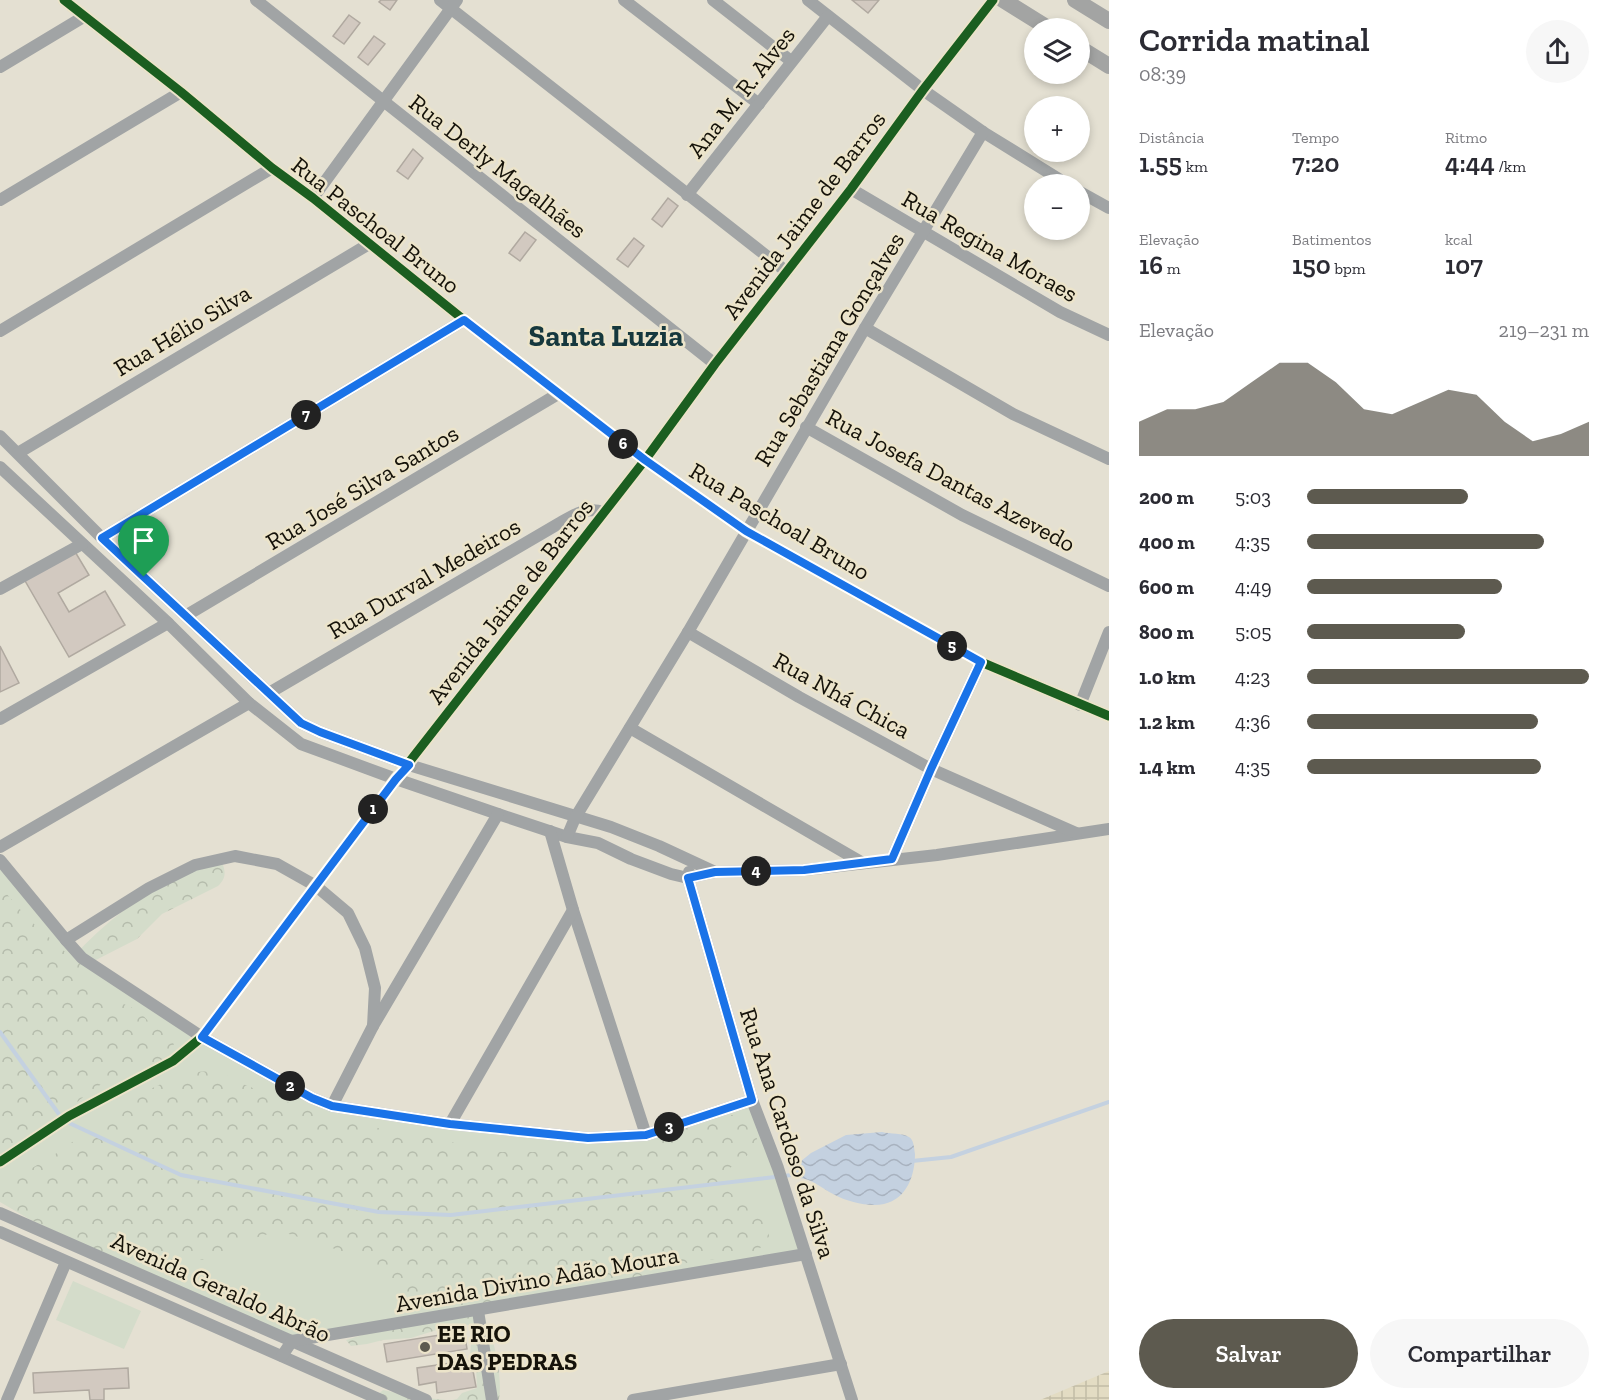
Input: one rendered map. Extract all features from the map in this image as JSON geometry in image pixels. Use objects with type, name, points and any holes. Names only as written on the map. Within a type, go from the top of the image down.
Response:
[{"type":"main road","points":[[1003,0],[1032,18]]},
{"type":"main road","points":[[1075,0],[1109,21]]},
{"type":"main road","points":[[1090,54],[1109,66]]},
{"type":"street","name":"Rua Paschoal Bruno","points":[[64,0],[558,394],[645,460],[746,531],[981,662],[1109,716]]},
{"type":"street","name":"Rua Derly Magalhães","points":[[256,0],[715,364]]},
{"type":"street","points":[[440,0],[454,4],[687,195],[787,272]]},
{"type":"street","points":[[624,0],[759,104]]},
{"type":"street","points":[[713,0],[791,62]]},
{"type":"street","points":[[808,0],[923,90],[983,132],[1051,174]]},
{"type":"street","name":"Avenida Jaime de Barros","points":[[0,1162],[69,1116],[173,1061],[202,1037],[396,779],[645,460],[715,364],[851,189],[923,90],[993,0]]},
{"type":"street","points":[[313,198],[454,4]]},
{"type":"street","name":"Ana M. R. Alves","points":[[687,195],[828,15]]},
{"type":"street","points":[[0,67],[85,16]]},
{"type":"street","points":[[0,200],[181,92]]},
{"type":"street","name":"Rua Sebastiana Gonçalves","points":[[567,837],[575,818],[688,632],[806,427],[983,132]]},
{"type":"street","points":[[0,331],[272,168]]},
{"type":"street","name":"Rua Regina Moraes","points":[[851,189],[1060,312],[1109,335]]},
{"type":"street","points":[[1090,198],[1109,208]]},
{"type":"street","name":"Rua Hélio Silva","points":[[18,453],[369,244]]},
{"type":"street","points":[[102,538],[464,320]]},
{"type":"street","points":[[865,328],[1013,414],[1109,459]]},
{"type":"street","name":"Rua José Silva Santos","points":[[187,615],[558,394]]},
{"type":"street","name":"Rua Josefa Dantas Azevedo","points":[[806,427],[963,515],[1109,586]]},
{"type":"street","points":[[0,436],[102,538],[301,723],[409,765],[610,827],[715,872]]},
{"type":"street","points":[[0,467],[168,623],[249,703],[301,744],[498,814],[567,837],[598,843],[631,859],[688,878],[715,872],[804,870],[937,855],[1109,829]]},
{"type":"street","name":"Rua Durval Medeiros","points":[[269,693],[558,524],[587,510],[594,509],[603,512]]},
{"type":"street","points":[[0,589],[82,544]]},
{"type":"street","points":[[0,719],[168,623]]},
{"type":"street","name":"Rua Nhá Chica","points":[[688,632],[799,697],[931,769],[1077,834]]},
{"type":"street","points":[[1080,705],[1109,632]]},
{"type":"street","points":[[892,859],[981,662]]},
{"type":"street","points":[[0,848],[249,703]]},
{"type":"street","points":[[630,728],[861,862]]},
{"type":"street","points":[[332,1106],[373,1026],[498,814]]},
{"type":"street","points":[[550,831],[573,910],[646,1135]]},
{"type":"street","points":[[66,940],[149,888],[195,865],[235,856],[277,864],[316,886],[348,913],[365,948],[375,988],[373,1026]]},
{"type":"street","points":[[0,860],[82,958],[202,1037],[312,1098],[332,1106],[450,1124],[588,1138],[646,1135],[752,1100]]},
{"type":"street","points":[[688,878],[690,861]]},
{"type":"street","name":"Rua Ana Cardoso da Silva","points":[[688,878],[752,1100],[778,1168],[852,1400]]},
{"type":"street","points":[[450,1124],[573,910]]},
{"type":"street","name":"Avenida Geraldo Abrão","points":[[0,1213],[426,1400]]},
{"type":"street","name":"Avenida Geraldo Abrão","points":[[0,1232],[378,1399]]},
{"type":"street","name":"Avenida Divino Adão Moura","points":[[291,1341],[806,1254]]},
{"type":"street","points":[[8,1400],[66,1262]]},
{"type":"street","points":[[478,1311],[492,1400]]},
{"type":"street","points":[[282,1356],[291,1341]]},
{"type":"street","points":[[633,1400],[841,1364]]},
{"type":"shaded area","points":[[1109,1371],[1109,1400],[1040,1400]]},
{"type":"green space","points":[[0,860],[82,958],[312,1098],[588,1138],[646,1135],[752,1100],[806,1254],[292,1341],[0,1201]]},
{"type":"green space","points":[[216,864],[223,865],[224,871],[223,879],[218,886],[162,914],[137,939],[84,968],[83,976],[100,993],[139,1011],[149,1022],[171,1031],[174,1046],[168,1054],[153,1066],[100,1085],[50,1124],[0,1150],[0,886],[37,927],[64,951],[74,956],[109,922],[148,893],[181,875]]},
{"type":"green space","points":[[212,1071],[322,1114],[490,1152],[539,1152],[570,1139],[613,1141],[628,1148],[645,1151],[651,1147],[658,1135],[689,1123],[722,1115],[744,1116],[755,1132],[757,1141],[755,1148],[728,1170],[723,1183],[730,1193],[749,1201],[756,1208],[765,1222],[769,1236],[766,1244],[751,1254],[693,1261],[641,1276],[586,1285],[559,1281],[523,1285],[508,1292],[485,1314],[497,1360],[499,1400],[453,1400],[462,1393],[477,1388],[476,1367],[470,1356],[472,1332],[469,1325],[456,1324],[411,1338],[351,1346],[346,1340],[434,1313],[430,1306],[410,1303],[395,1296],[372,1269],[335,1249],[286,1233],[275,1232],[251,1239],[202,1260],[142,1260],[124,1263],[29,1219],[0,1202],[0,1194],[15,1178],[51,1157],[98,1124],[125,1101],[178,1076]]},
{"type":"green space","points":[[73,1281],[141,1311],[124,1349],[56,1320]]},
{"type":"green space","points":[[383,1390],[446,1400],[377,1400],[375,1397]]},
{"type":"water","points":[[882,1132],[911,1138],[915,1154],[908,1185],[899,1197],[892,1201],[872,1205],[852,1202],[803,1178],[798,1178],[795,1166],[811,1153],[846,1135]]},
{"type":"building","points":[[397,0],[390,10],[379,2]]},
{"type":"building","points":[[852,0],[879,0],[868,13]]},
{"type":"building","points":[[349,15],[360,23],[344,44],[333,36]]},
{"type":"building","points":[[374,36],[385,44],[368,65],[358,57]]},
{"type":"building","points":[[413,149],[423,158],[408,179],[397,171]]},
{"type":"building","points":[[668,198],[678,206],[662,227],[652,219]]},
{"type":"building","points":[[525,232],[536,240],[520,261],[509,253]]},
{"type":"building","points":[[634,238],[644,246],[628,267],[617,259]]},
{"type":"building","points":[[74,550],[89,575],[58,593],[69,612],[105,591],[125,625],[69,657],[24,579]]},
{"type":"building","points":[[0,646],[19,683],[0,692]]},
{"type":"building","name":"EE RIO DAS PEDRAS","points":[[464,1331],[467,1349],[387,1362],[384,1344]]},
{"type":"building","points":[[471,1360],[476,1387],[437,1393],[436,1382],[419,1385],[417,1368]]},
{"type":"building","points":[[128,1368],[129,1388],[104,1389],[104,1400],[90,1400],[89,1390],[34,1393],[33,1373]]},
{"type":"waterway","points":[[0,1032],[61,1117]]},
{"type":"waterway","points":[[912,1161],[951,1157],[1109,1102]]},
{"type":"waterway","points":[[67,1122],[181,1175],[379,1212],[451,1215],[800,1174]]},
{"type":"cycle path","points":[[64,0],[464,320],[645,460],[746,531],[981,662],[1109,716]]},
{"type":"cycle path","points":[[0,1162],[69,1116],[173,1061],[202,1037],[396,779],[645,460],[715,364],[851,189],[923,90],[993,0]]},
{"type":"place","name":"EE RIO DAS PEDRAS","points":[[425,1347]]},
{"type":"district","name":"Santa Luzia","points":[[606,336]]},
{"type":"route","points":[[464,320],[645,460],[746,531],[981,662],[892,859],[804,870],[715,872],[688,878],[752,1100],[646,1135],[588,1138],[450,1124],[332,1106],[312,1098],[202,1037],[396,779],[409,765],[301,723],[144,577],[102,538],[464,320]]}]
